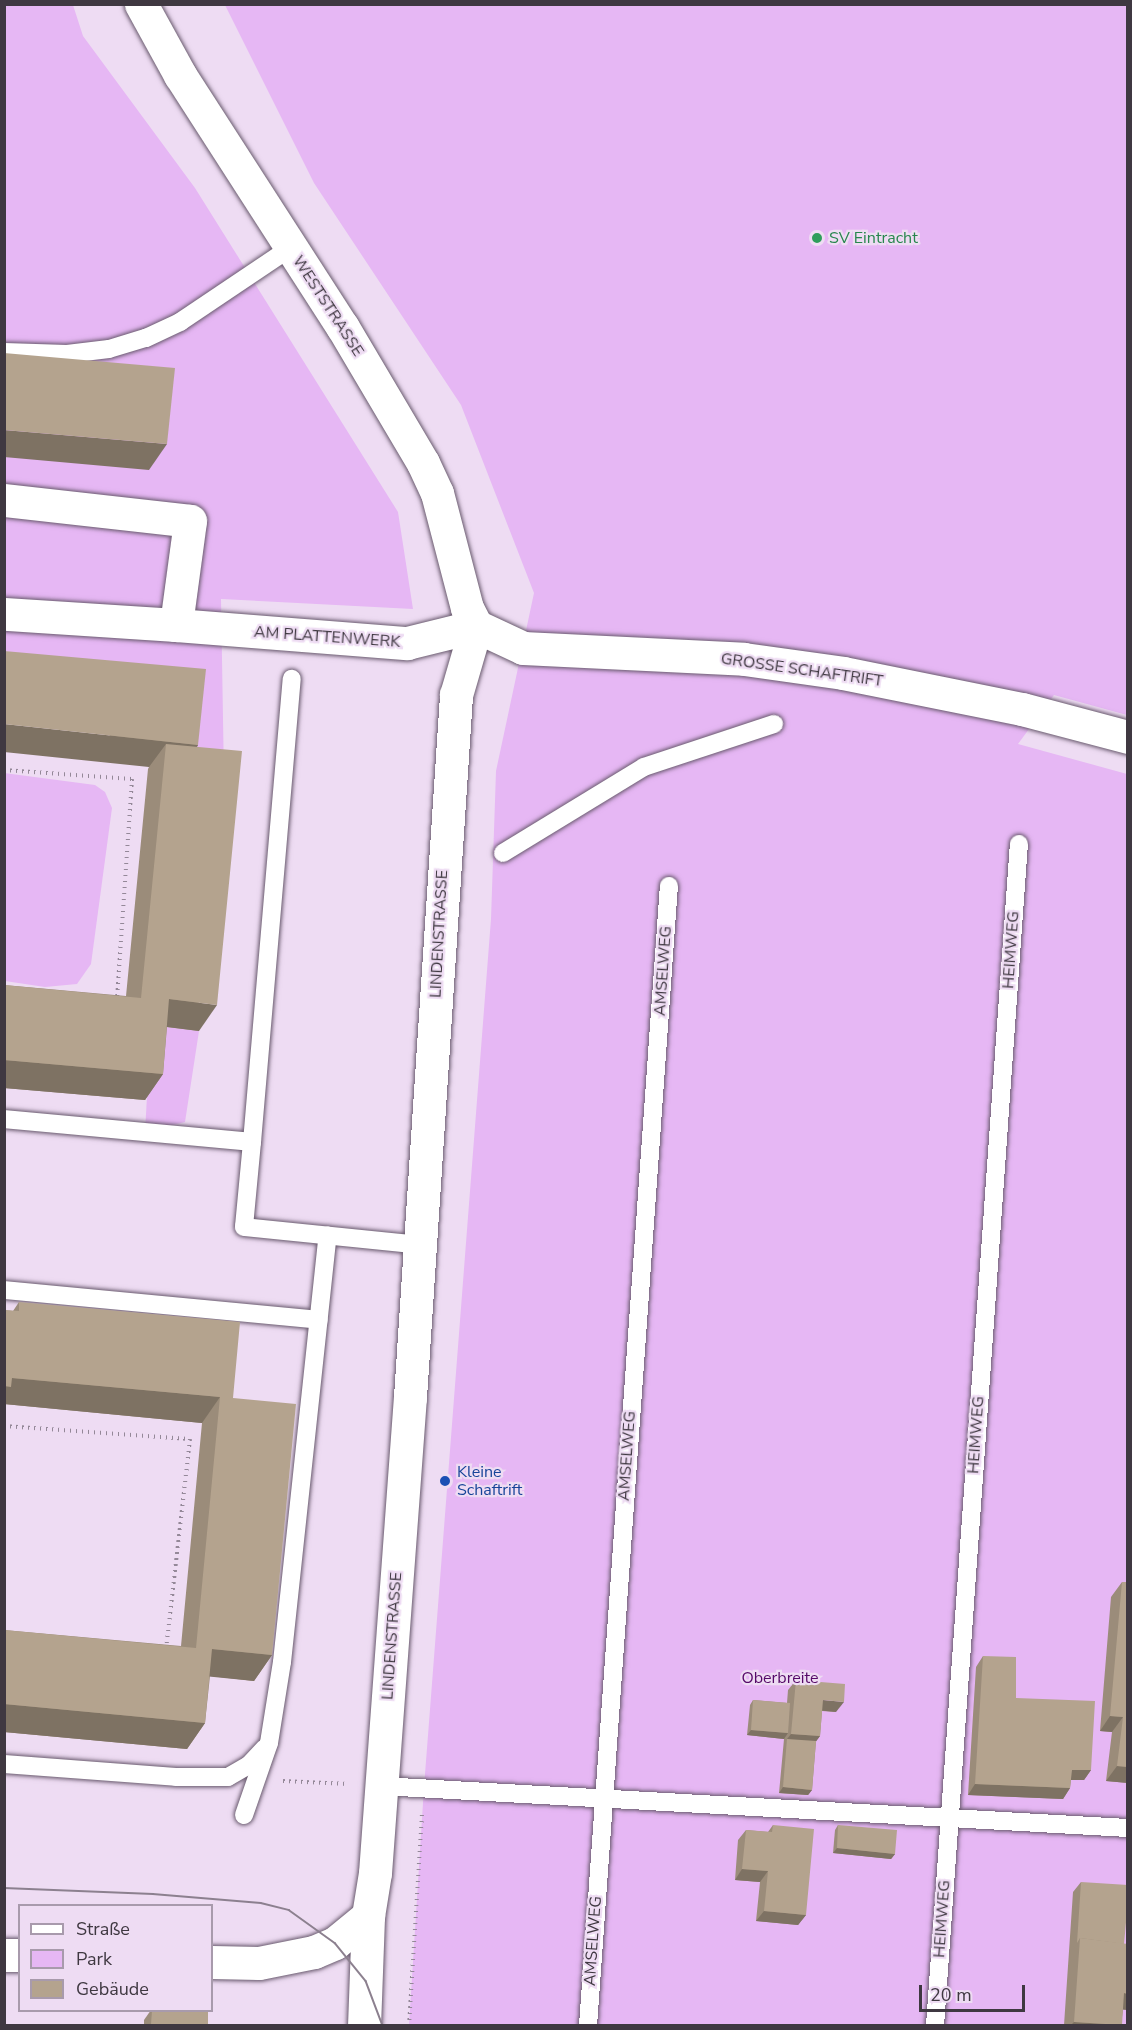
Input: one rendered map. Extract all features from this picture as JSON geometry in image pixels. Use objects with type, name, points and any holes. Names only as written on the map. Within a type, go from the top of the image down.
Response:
[{"type":"street","name":"WESTSTRASSE","points":[[141,4],[180,75],[291,248],[423,463],[437,493],[467,608],[476,626]]},
{"type":"street","points":[[4,500],[190,521],[176,625]]},
{"type":"street","name":"AM PLATTENWERK","points":[[4,614],[407,643],[476,626]]},
{"type":"street","name":"GROSSE SCHAFTRIFT","points":[[476,626],[523,648],[744,659],[843,674],[1022,709],[1128,737]]},
{"type":"street","name":"LINDENSTRASSE","points":[[364,2025],[368,1916],[381,1786],[421,1245],[456,695],[476,626]]},
{"type":"street","points":[[213,1962],[259,1962],[314,1952],[335,1943],[368,1916]]},
{"type":"lane","points":[[4,352],[67,354],[110,349],[146,338],[180,322],[291,248]]},
{"type":"lane","points":[[292,679],[244,1227],[421,1245]]},
{"type":"lane","points":[[503,853],[644,767],[774,724]]},
{"type":"lane","name":"HEIMWEG","points":[[935,2025],[1019,844]]},
{"type":"lane","name":"AMSELWEG","points":[[588,2025],[669,886]]},
{"type":"lane","points":[[4,1119],[252,1142]]},
{"type":"lane","points":[[244,1815],[269,1743],[282,1662],[328,1235]]},
{"type":"lane","points":[[4,1290],[319,1320]]},
{"type":"lane","points":[[4,1764],[176,1777],[228,1777],[249,1766],[269,1743]]},
{"type":"lane","points":[[381,1786],[603,1796],[948,1820],[1128,1828]]},
{"type":"path","points":[[4,770],[132,779],[117,1009]]},
{"type":"path","points":[[4,1426],[190,1439],[165,1657]]},
{"type":"path","points":[[257,1781],[381,1786]]},
{"type":"path","points":[[409,2025],[424,1787]]},
{"type":"green space","points":[[4,5],[73,5],[83,36],[195,188],[398,512],[413,609],[221,599],[224,777],[5,678]]},
{"type":"green space","name":"Oberbreite","points":[[225,5],[1127,5],[1127,715],[1054,695],[1018,744],[1127,774],[1127,2025],[409,2025],[424,1787],[491,919],[496,771],[534,593],[461,405],[314,183]]},
{"type":"green space","points":[[4,773],[95,785],[105,792],[112,808],[91,964],[77,984],[45,987],[5,981]]},
{"type":"green space","points":[[151,1025],[199,1031],[185,1122],[145,1132]]},
{"type":"building","points":[[4,353],[175,368],[167,444],[4,430]]},
{"type":"building","points":[[4,651],[206,669],[198,745],[4,724]]},
{"type":"building","points":[[166,744],[242,751],[217,1005],[169,999],[163,1074],[4,1060],[4,985],[141,998]]},
{"type":"building","points":[[19,1302],[240,1322],[233,1398],[296,1404],[272,1655],[212,1649],[205,1723],[4,1704],[4,1630],[196,1648],[220,1397],[12,1378],[11,1387],[4,1386],[4,1310],[19,1311]]},
{"type":"building","points":[[1122,1582],[1128,1582],[1128,1767],[1117,1766],[1123,1717],[1110,1716]]},
{"type":"building","points":[[983,1656],[1016,1657],[1016,1698],[1095,1701],[1091,1770],[1072,1770],[1070,1788],[975,1784]]},
{"type":"building","points":[[796,1680],[845,1684],[844,1702],[823,1700],[820,1736],[791,1734]]},
{"type":"building","points":[[753,1700],[790,1703],[788,1733],[751,1730]]},
{"type":"building","points":[[787,1739],[816,1741],[812,1790],[783,1787]]},
{"type":"building","points":[[773,1825],[814,1829],[806,1915],[764,1911],[768,1871],[742,1869],[746,1830],[772,1832]]},
{"type":"building","points":[[838,1825],[897,1830],[895,1854],[837,1848]]},
{"type":"building","points":[[1081,1882],[1128,1885],[1124,1944],[1080,1938],[1077,1943]]},
{"type":"building","points":[[1080,1938],[1128,1944],[1128,1994],[1124,1993],[1122,2025],[1074,2022]]},
{"type":"building","points":[[152,2012],[208,2012],[208,2025],[151,2025]]},
{"type":"tram line","points":[[4,1888],[153,1894],[261,1903],[289,1910],[335,1943],[366,1981],[383,2026]]},
{"type":"place","name":"SV Eintracht","points":[[817,238]]},
{"type":"place","name":"Kleine Schaftrift","points":[[445,1481]]}]
